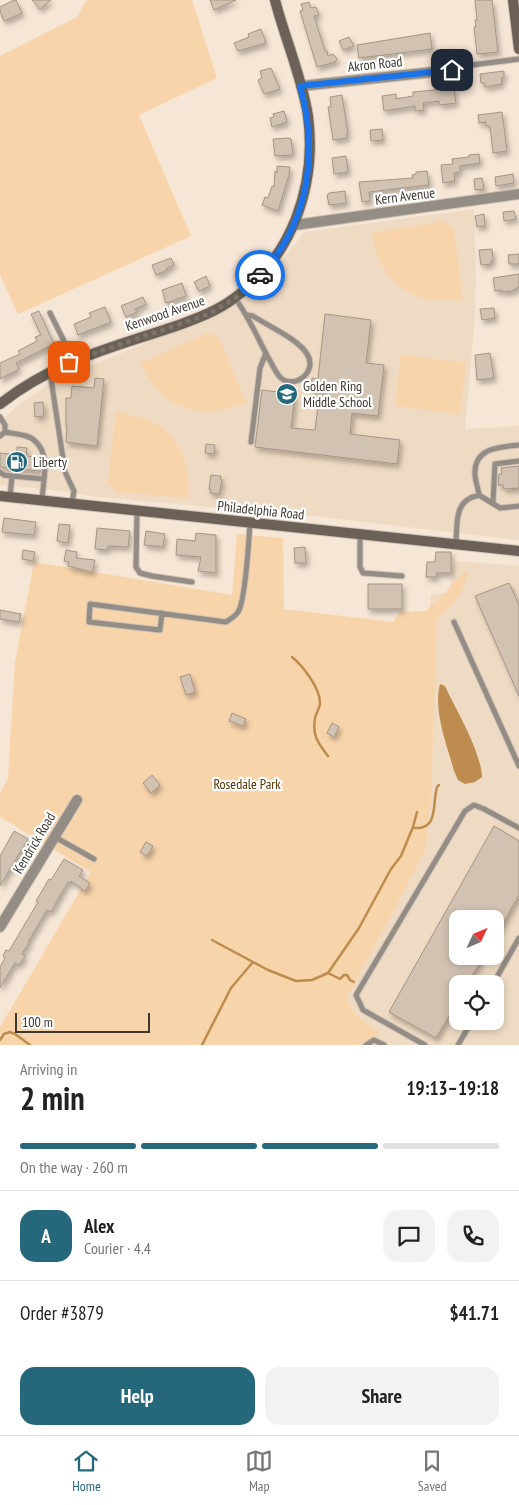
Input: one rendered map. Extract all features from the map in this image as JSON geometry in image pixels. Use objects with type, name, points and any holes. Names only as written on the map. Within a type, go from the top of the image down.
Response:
[{"type":"street","name":"Kenwood Avenue","points":[[0,404],[33,380],[74,360],[218,309],[235,298],[264,271],[281,249],[295,224],[306,184],[310,149],[308,117],[275,0]]},
{"type":"street","points":[[513,0],[519,49]]},
{"type":"street","name":"Akron Road","points":[[300,86],[452,70]]},
{"type":"street","name":"Kern Avenue","points":[[295,224],[519,194]]},
{"type":"street","name":"Philadelphia Road","points":[[5,497],[519,550]]},
{"type":"street","name":"Kendrick Road","points":[[0,927],[77,800]]},
{"type":"lane","points":[[463,66],[519,59]]},
{"type":"lane","points":[[235,298],[247,315],[254,332],[280,377],[287,382],[298,381],[307,375],[311,364],[307,354],[295,342],[253,316],[247,315]]},
{"type":"lane","points":[[50,313],[74,360]]},
{"type":"lane","points":[[251,442],[260,368],[266,353]]},
{"type":"lane","points":[[50,371],[65,472],[74,491],[72,504]]},
{"type":"lane","points":[[0,417],[5,425],[2,434],[29,438],[35,441],[45,457],[42,501]]},
{"type":"lane","points":[[479,495],[475,470],[477,461],[482,454],[488,449],[519,445]]},
{"type":"lane","points":[[493,503],[495,464],[519,461]]},
{"type":"lane","points":[[0,472],[4,475],[44,479]]},
{"type":"lane","points":[[5,497],[12,476]]},
{"type":"lane","points":[[479,495],[500,508],[519,506]]},
{"type":"lane","points":[[456,543],[458,516],[462,506],[467,500],[479,495]]},
{"type":"lane","points":[[137,511],[136,567],[140,573],[192,582]]},
{"type":"lane","points":[[162,613],[160,630],[88,622],[90,604],[162,613],[226,622],[238,613],[242,600],[250,523]]},
{"type":"lane","points":[[360,534],[360,567],[363,573],[402,576]]},
{"type":"lane","points":[[454,622],[519,766]]},
{"type":"lane","points":[[425,1045],[363,1010],[356,995],[466,811],[474,805],[484,808],[519,828]]},
{"type":"lane","points":[[54,836],[94,859]]},
{"type":"lane","points":[[498,975],[519,938]]},
{"type":"lane","points":[[458,1045],[467,1030]]},
{"type":"lane","points":[[366,1045],[374,1040],[384,1045]]},
{"type":"shaded area","name":"Golden Ring Middle School","points":[[474,209],[475,317],[465,429],[519,426],[519,540],[322,517],[98,497],[56,490],[0,485],[0,422],[17,406],[66,376],[232,307],[262,283],[305,232]]},
{"type":"shaded area","points":[[454,561],[519,566],[519,1045],[356,1045],[353,1019],[340,998],[429,626],[431,595],[449,592]]},
{"type":"shaded area","points":[[440,684],[445,686],[477,755],[482,777],[475,782],[465,784],[458,780],[454,771],[438,706]]},
{"type":"green space","points":[[192,0],[217,78],[139,115],[191,236],[18,314],[0,275],[0,56],[77,17],[86,1]]},
{"type":"green space","points":[[444,221],[454,229],[463,299],[428,299],[406,291],[389,276],[374,245],[372,233]]},
{"type":"green space","points":[[207,333],[219,338],[246,403],[213,411],[189,409],[178,405],[160,392],[146,374],[141,363]]},
{"type":"green space","points":[[401,355],[466,363],[460,414],[395,406]]},
{"type":"green space","points":[[116,412],[137,416],[150,421],[160,427],[176,443],[186,464],[189,486],[188,498],[116,492],[108,482]]},
{"type":"green space","name":"Rosedale Park","points":[[237,534],[283,538],[284,609],[393,622],[400,612],[427,611],[464,571],[468,574],[456,599],[448,609],[437,617],[431,799],[425,851],[347,997],[355,1014],[380,1032],[361,1045],[0,1045],[0,1027],[91,872],[0,817],[0,793],[8,778],[15,662],[34,562],[232,595]]},
{"type":"building","points":[[16,0],[22,13],[4,21],[0,7]]},
{"type":"building","points":[[32,0],[51,0],[40,9]]},
{"type":"building","points":[[210,0],[236,0],[214,10]]},
{"type":"building","points":[[475,0],[492,0],[498,52],[477,54],[474,27],[476,27],[475,20],[477,20]]},
{"type":"building","points":[[309,2],[311,8],[316,7],[319,15],[314,16],[325,51],[327,51],[328,56],[333,54],[337,59],[335,62],[317,67],[300,11],[303,10],[301,4]]},
{"type":"building","points":[[261,29],[266,43],[238,51],[234,43],[249,37],[248,34]]},
{"type":"building","points":[[430,33],[432,49],[359,58],[357,45]]},
{"type":"building","points":[[349,37],[354,46],[343,50],[339,41]]},
{"type":"building","points":[[271,68],[280,89],[264,94],[258,80],[262,78],[260,71]]},
{"type":"building","points":[[504,71],[504,78],[501,78],[502,84],[485,87],[484,83],[481,83],[480,74]]},
{"type":"building","points":[[454,88],[456,103],[440,105],[439,101],[423,103],[424,110],[415,111],[415,106],[384,111],[382,96],[396,94],[396,99],[413,96],[413,92]]},
{"type":"building","points":[[342,95],[348,134],[346,134],[347,138],[333,140],[328,107],[331,107],[330,97]]},
{"type":"building","points":[[284,111],[287,122],[272,127],[270,118],[274,117],[273,114]]},
{"type":"building","points":[[502,112],[507,151],[493,153],[490,126],[486,126],[486,122],[479,123],[478,115]]},
{"type":"building","points":[[382,129],[383,140],[371,141],[370,130]]},
{"type":"building","points":[[273,139],[291,139],[293,153],[291,155],[275,156]]},
{"type":"building","points":[[479,154],[480,163],[460,166],[460,172],[454,173],[455,181],[443,183],[441,165],[453,164],[452,159]]},
{"type":"building","points":[[346,156],[348,172],[334,174],[332,158]]},
{"type":"building","points":[[277,166],[290,167],[278,211],[262,205],[265,197],[268,198],[272,186],[274,187]]},
{"type":"building","points":[[427,171],[429,185],[369,192],[370,201],[362,202],[359,182],[413,178],[412,175],[416,174],[416,172]]},
{"type":"building","points":[[513,174],[514,183],[496,186],[495,177]]},
{"type":"building","points":[[482,178],[484,189],[475,190],[474,179]]},
{"type":"building","points":[[345,191],[346,203],[329,205],[327,195],[329,193]]},
{"type":"building","points":[[514,211],[516,219],[504,221],[503,212]]},
{"type":"building","points":[[484,214],[485,226],[477,227],[475,216]]},
{"type":"building","points":[[492,249],[493,260],[491,264],[481,265],[479,250]]},
{"type":"building","points":[[519,254],[519,264],[509,264],[508,255]]},
{"type":"building","points":[[171,258],[174,265],[156,275],[152,265]]},
{"type":"building","points":[[519,274],[519,287],[512,291],[495,291],[493,278]]},
{"type":"building","points":[[206,276],[210,286],[199,291],[194,282]]},
{"type":"building","points":[[182,283],[186,296],[166,303],[162,290]]},
{"type":"building","points":[[143,297],[146,304],[135,309],[137,312],[126,317],[121,306]]},
{"type":"building","points":[[105,307],[111,322],[78,335],[74,324],[91,317],[89,313]]},
{"type":"building","points":[[494,308],[495,318],[482,320],[480,309]]},
{"type":"building","points":[[39,311],[54,344],[16,363],[19,369],[0,379],[0,363],[20,354],[18,351],[37,341],[35,337],[41,335],[31,314]]},
{"type":"building","points":[[325,314],[371,320],[366,363],[384,365],[378,416],[352,413],[350,434],[400,440],[397,464],[255,447],[262,390],[295,394],[291,428],[315,430],[318,406],[323,407],[325,393],[311,391],[312,378],[318,379]]},
{"type":"building","points":[[490,353],[494,378],[477,380],[475,355]]},
{"type":"building","points":[[95,378],[104,379],[97,446],[66,442],[66,398],[71,398],[72,386],[94,388]]},
{"type":"building","points":[[43,402],[44,416],[35,417],[34,403]]},
{"type":"building","points":[[206,444],[215,445],[214,454],[205,453]]},
{"type":"building","points":[[17,447],[27,448],[26,456],[39,457],[40,471],[0,467],[0,453],[17,455]]},
{"type":"building","points":[[519,466],[519,488],[504,489],[503,485],[498,485],[499,474],[502,474],[501,468]]},
{"type":"building","points":[[211,475],[221,476],[219,494],[210,493]]},
{"type":"building","points":[[4,518],[36,522],[34,535],[2,532]]},
{"type":"building","points":[[59,524],[70,525],[68,543],[57,541]]},
{"type":"building","points":[[97,528],[130,531],[128,547],[108,546],[108,550],[95,549]]},
{"type":"building","points":[[146,531],[165,534],[163,547],[144,545]]},
{"type":"building","points":[[196,533],[216,535],[216,573],[198,571],[201,557],[176,555],[177,539],[195,541]]},
{"type":"building","points":[[305,547],[306,563],[295,563],[294,548]]},
{"type":"building","points":[[23,550],[35,552],[33,561],[22,559]]},
{"type":"building","points":[[66,550],[77,552],[76,558],[95,560],[92,572],[68,566],[69,562],[64,561]]},
{"type":"building","points":[[436,552],[451,552],[451,573],[436,573],[437,577],[426,577],[427,562],[435,562]]},
{"type":"building","points":[[509,583],[519,605],[519,696],[475,596]]},
{"type":"building","points":[[368,584],[402,584],[402,609],[368,609]]},
{"type":"building","points":[[0,610],[21,614],[19,622],[0,619]]},
{"type":"building","points":[[190,674],[195,692],[186,695],[180,677]]},
{"type":"building","points":[[232,713],[246,719],[243,726],[229,721]]},
{"type":"building","points":[[332,723],[339,727],[334,737],[327,733]]},
{"type":"building","points":[[152,775],[160,785],[151,793],[143,783]]},
{"type":"building","points":[[494,826],[519,841],[519,895],[504,921],[504,910],[449,910],[449,965],[479,965],[472,975],[449,975],[449,1016],[436,1038],[389,1012]]},
{"type":"building","points":[[14,831],[28,839],[0,886],[0,856]]},
{"type":"building","points":[[146,842],[153,846],[147,856],[140,852]]},
{"type":"building","points":[[64,859],[83,870],[79,876],[90,883],[85,891],[71,881],[70,883],[68,882],[51,912],[47,910],[28,942],[22,954],[25,956],[19,965],[15,963],[0,988],[0,967],[5,958],[3,956],[6,950],[9,951],[38,902],[36,901],[49,879],[51,880]]},
{"type":"waterway","points":[[292,657],[306,672],[317,691],[320,703],[315,718],[314,730],[319,743],[328,756]]},
{"type":"waterway","points":[[414,828],[422,828],[431,820],[437,787],[439,785]]},
{"type":"waterway","points":[[212,940],[268,970],[296,981],[312,980],[328,973],[359,928],[391,869],[401,856],[417,812]]},
{"type":"waterway","points":[[202,1045],[231,988],[253,962]]},
{"type":"waterway","points":[[328,973],[340,979],[347,975],[354,982]]},
{"type":"waterway","points":[[0,1040],[4,1034],[10,1032],[30,1045]]},
{"type":"way so far","points":[[69,362],[209,314],[235,298],[260,275]]},
{"type":"place","name":"Golden Ring Middle School","points":[[287,394]]},
{"type":"place","name":"Liberty","points":[[17,462]]},
{"type":"route","points":[[260,275],[272,262],[290,235],[306,184],[310,143],[308,117],[300,86],[452,70]]}]
